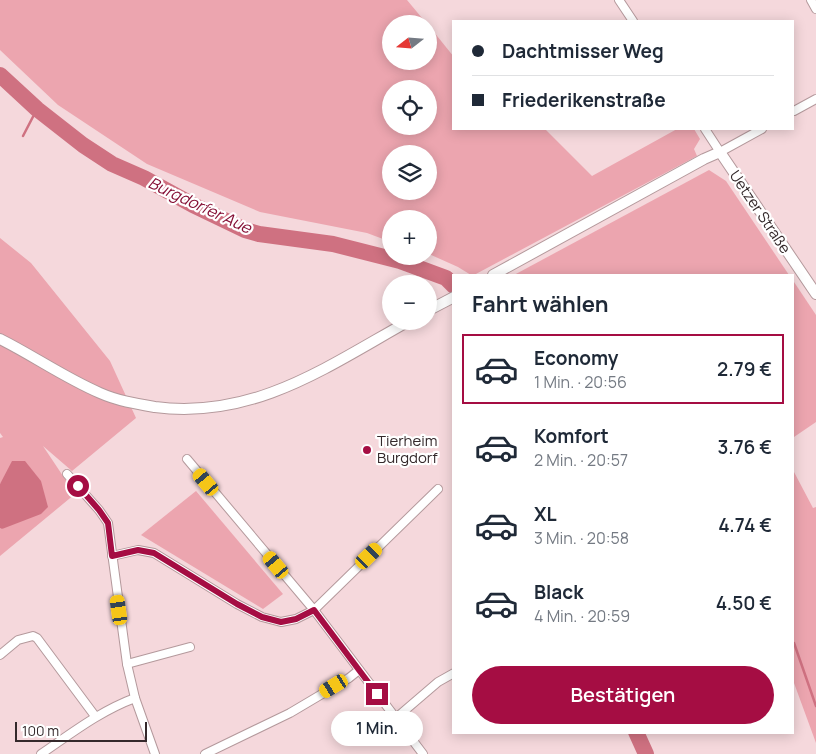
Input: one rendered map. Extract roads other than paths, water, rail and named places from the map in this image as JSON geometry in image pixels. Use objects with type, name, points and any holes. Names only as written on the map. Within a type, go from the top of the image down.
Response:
[{"type":"street","points":[[619,0],[632,20]]},
{"type":"street","points":[[811,0],[816,9]]},
{"type":"street","points":[[794,111],[816,99]]},
{"type":"street","name":"Uetzer Straße","points":[[706,130],[816,294]]},
{"type":"street","points":[[495,274],[760,130]]},
{"type":"street","points":[[437,306],[450,299]]},
{"type":"street","points":[[0,339],[76,382],[102,394],[138,405],[196,409],[221,407],[245,402],[276,391],[305,378],[393,330]]},
{"type":"street","points":[[186,459],[314,610],[423,754]]},
{"type":"street","points":[[67,474],[108,523],[128,664],[135,698],[155,754]]},
{"type":"street","points":[[112,556],[138,550],[154,553],[237,604],[262,617],[281,622],[296,619],[314,610],[438,489]]},
{"type":"street","points":[[0,655],[18,640],[33,636],[37,638],[95,716]]},
{"type":"street","points":[[128,664],[190,647]]},
{"type":"street","points":[[205,754],[290,713],[349,678],[359,670]]},
{"type":"street","points":[[396,718],[438,682],[452,675]]},
{"type":"street","points":[[41,754],[95,716],[135,698]]},
{"type":"waterway","name":"Burgdorfer Aue","points":[[0,75],[37,109],[83,145],[112,164],[144,178],[193,205],[245,230],[259,234],[333,244],[400,261],[446,278],[452,284]]},
{"type":"waterway","points":[[23,136],[37,109]]},
{"type":"waterway","points":[[794,643],[816,706]]},
{"type":"waterway","name":"Burgdorfer Aue","points":[[637,734],[646,754]]},
{"type":"place","name":"Tierheim Burgdorf","points":[[367,450]]}]
